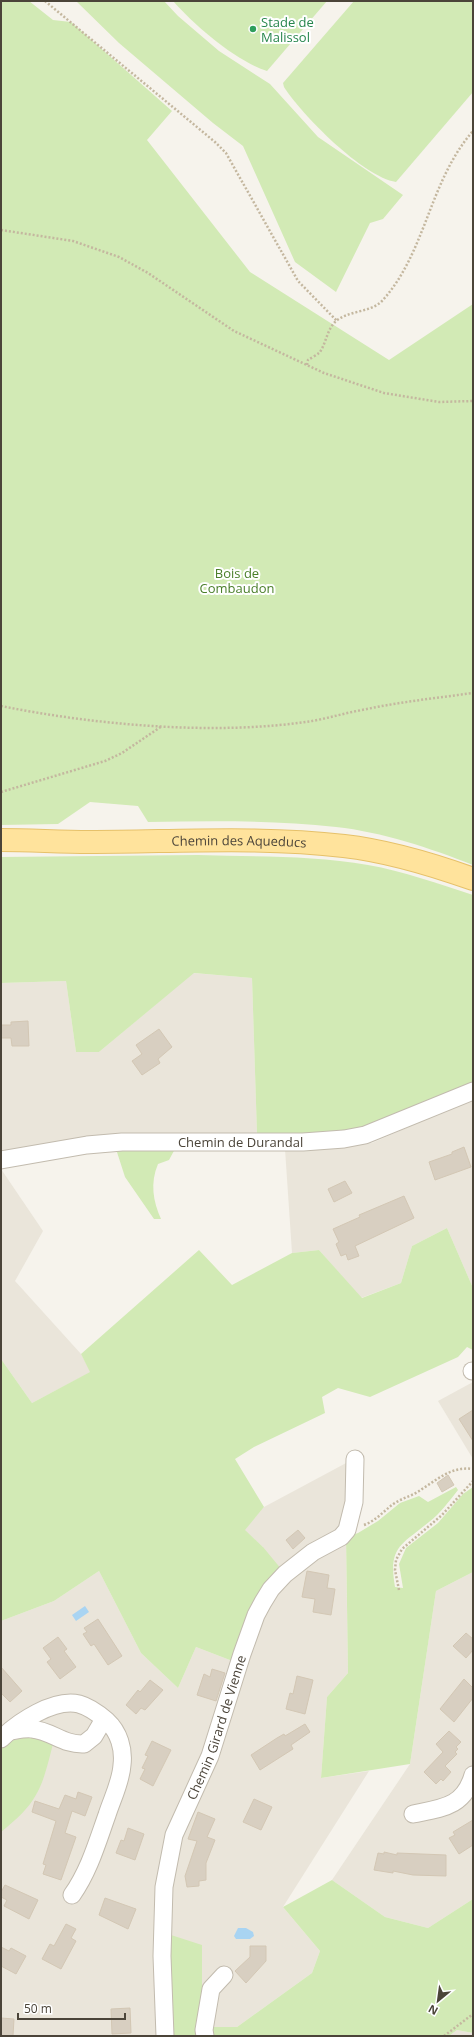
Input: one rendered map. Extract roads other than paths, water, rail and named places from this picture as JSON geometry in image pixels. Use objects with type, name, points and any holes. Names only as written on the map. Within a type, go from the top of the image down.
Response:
[{"type":"main road","name":"Chemin des Aqueducs","points":[[1,840],[89,842],[215,839],[302,842],[345,846],[387,854],[473,878]]},
{"type":"street","name":"Chemin de Durandal","points":[[1,1160],[79,1146],[122,1142],[303,1142],[344,1139],[365,1135],[473,1091]]},
{"type":"street","name":"Chemin Girard de Vienne","points":[[166,2036],[162,1956],[164,1887],[174,1835],[210,1756],[242,1654],[256,1615],[263,1602],[271,1589],[285,1574],[313,1552],[341,1537],[347,1530],[354,1502],[355,1459]]},
{"type":"street","points":[[5,1735],[39,1710],[59,1705],[78,1704],[96,1712],[112,1726],[121,1742],[122,1765],[116,1790],[84,1878],[72,1895]]},
{"type":"street","points":[[5,1735],[31,1728],[43,1731],[67,1743],[84,1744],[94,1736],[104,1719]]},
{"type":"street","points":[[414,1814],[453,1804],[464,1794],[473,1775]]},
{"type":"street","points":[[205,2036],[204,2030],[210,1989],[224,1975]]},
{"type":"water","points":[[85,1606],[89,1612],[76,1621],[72,1615]]},
{"type":"water","points":[[238,1928],[246,1928],[253,1932],[254,1936],[250,1939],[236,1939],[234,1936]]},
{"type":"place","name":"Stade de Malissol","points":[[253,29]]},
{"type":"park label","name":"Bois de Combaudon","points":[[237,580]]}]
